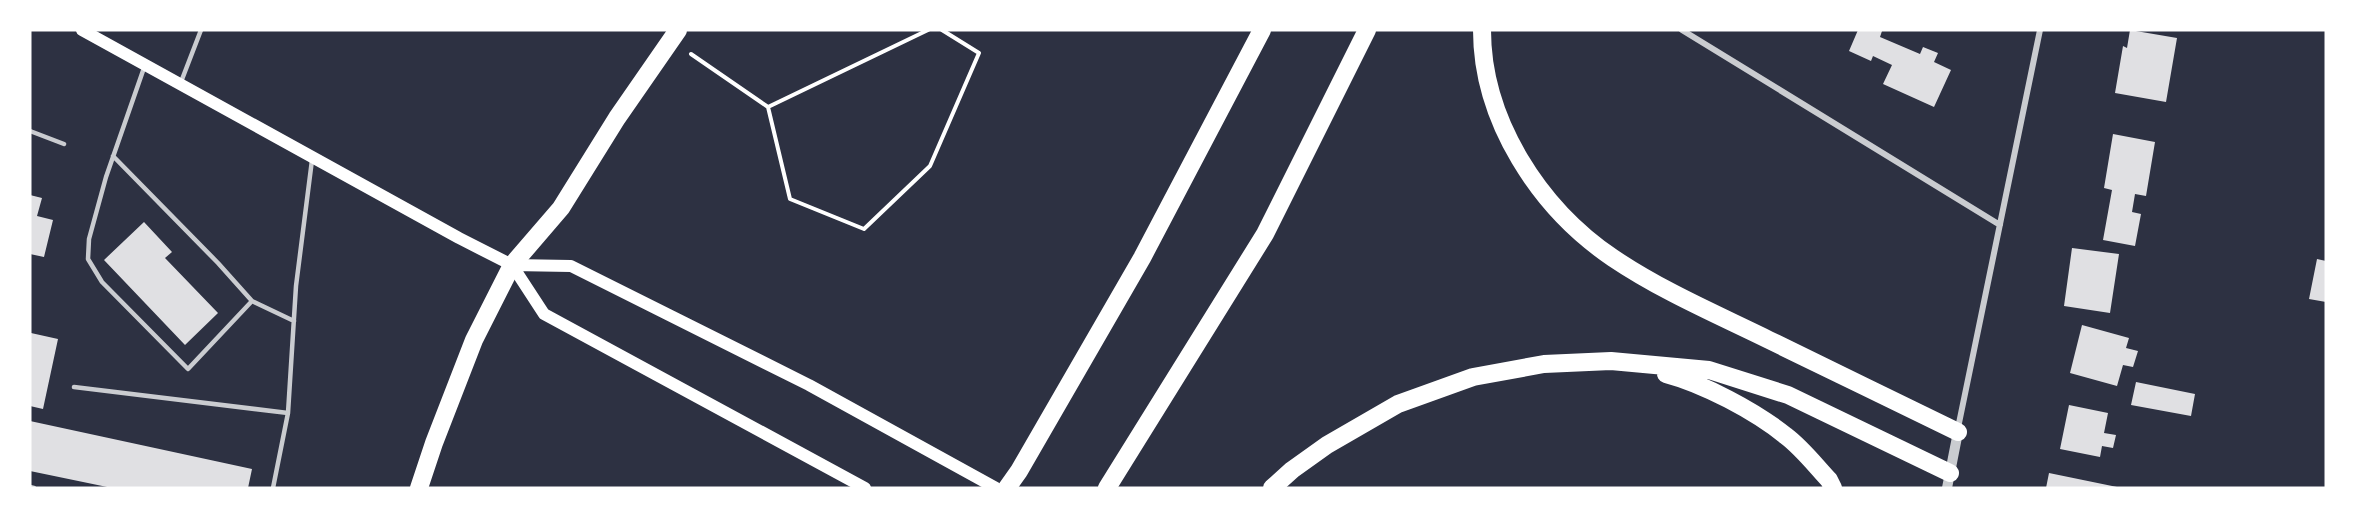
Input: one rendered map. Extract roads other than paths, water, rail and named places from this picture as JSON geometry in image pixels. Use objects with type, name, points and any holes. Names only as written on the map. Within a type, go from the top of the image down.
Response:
[{"type":"highway","points":[[1007,488],[1142,258],[1262,30]]},
{"type":"highway","points":[[1107,488],[1265,234],[1367,30]]},
{"type":"highway","points":[[1482,30],[1494,106],[1519,161],[1561,215],[1611,257],[1664,289],[1958,432]]},
{"type":"highway","points":[[419,488],[474,340],[512,265],[561,208],[617,118],[674,35]]},
{"type":"highway","points":[[1611,361],[1684,379],[1731,401],[1787,436],[1833,488]]},
{"type":"highway","points":[[1272,488],[1292,470],[1327,445],[1398,404],[1473,377],[1544,364],[1611,361],[1709,370],[1788,395],[1948,481]]},
{"type":"main road","points":[[82,30],[512,265],[571,266],[809,385],[996,488]]},
{"type":"main road","points":[[512,265],[544,314],[865,488]]},
{"type":"street","points":[[1682,30],[2000,225]]},
{"type":"street","points":[[1948,481],[2040,30]]},
{"type":"lane","points":[[180,84],[201,30]]},
{"type":"lane","points":[[145,65],[113,156],[89,239],[88,259],[102,282],[188,369],[252,301]]},
{"type":"lane","points":[[30,131],[64,144]]},
{"type":"lane","points":[[113,156],[252,301],[294,321]]},
{"type":"lane","points":[[273,488],[288,413],[294,321],[312,157]]},
{"type":"lane","points":[[74,387],[288,413]]}]
